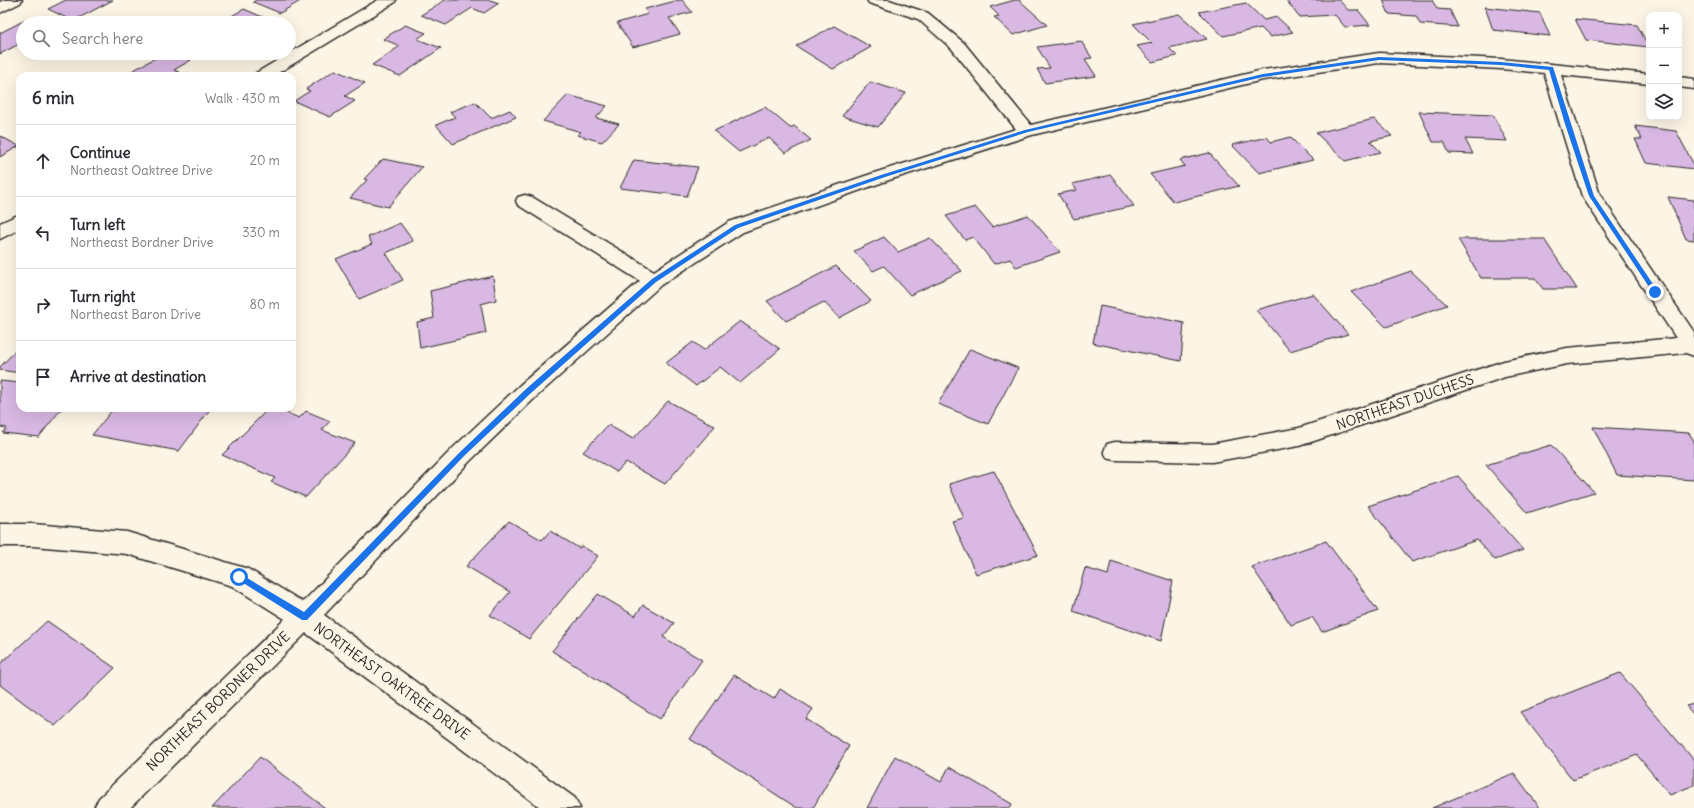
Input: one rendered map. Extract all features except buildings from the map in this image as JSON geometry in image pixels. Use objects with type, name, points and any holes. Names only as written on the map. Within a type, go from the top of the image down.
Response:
[{"type":"street","points":[[0,8],[15,0]]},
{"type":"street","points":[[296,56],[389,0]]},
{"type":"street","points":[[874,0],[923,16],[953,41],[1027,131]]},
{"type":"street","name":"NORTHEAST BORDNER DRIVE","points":[[109,808],[304,617],[462,454],[528,391],[654,280],[736,227],[883,176],[1027,131],[1263,75],[1379,58],[1501,64],[1646,79]]},
{"type":"street","points":[[269,72],[289,60]]},
{"type":"street","points":[[1551,68],[1567,124],[1591,196],[1693,346]]},
{"type":"street","points":[[1682,82],[1694,84]]},
{"type":"street","points":[[525,201],[654,280]]},
{"type":"street","points":[[0,232],[16,222]]},
{"type":"street","name":"NORTHEAST DUCHESS","points":[[1115,451],[1212,453],[1299,437],[1504,369],[1567,356],[1693,346]]},
{"type":"street","name":"NORTHEAST OAKTREE DRIVE","points":[[0,535],[127,543],[239,577],[304,617],[565,808]]},
{"type":"route","points":[[239,577],[304,617],[462,454],[528,391],[654,280],[736,227],[883,176],[1027,131],[1263,75],[1379,58],[1551,68],[1567,124],[1591,196],[1655,292]]}]
